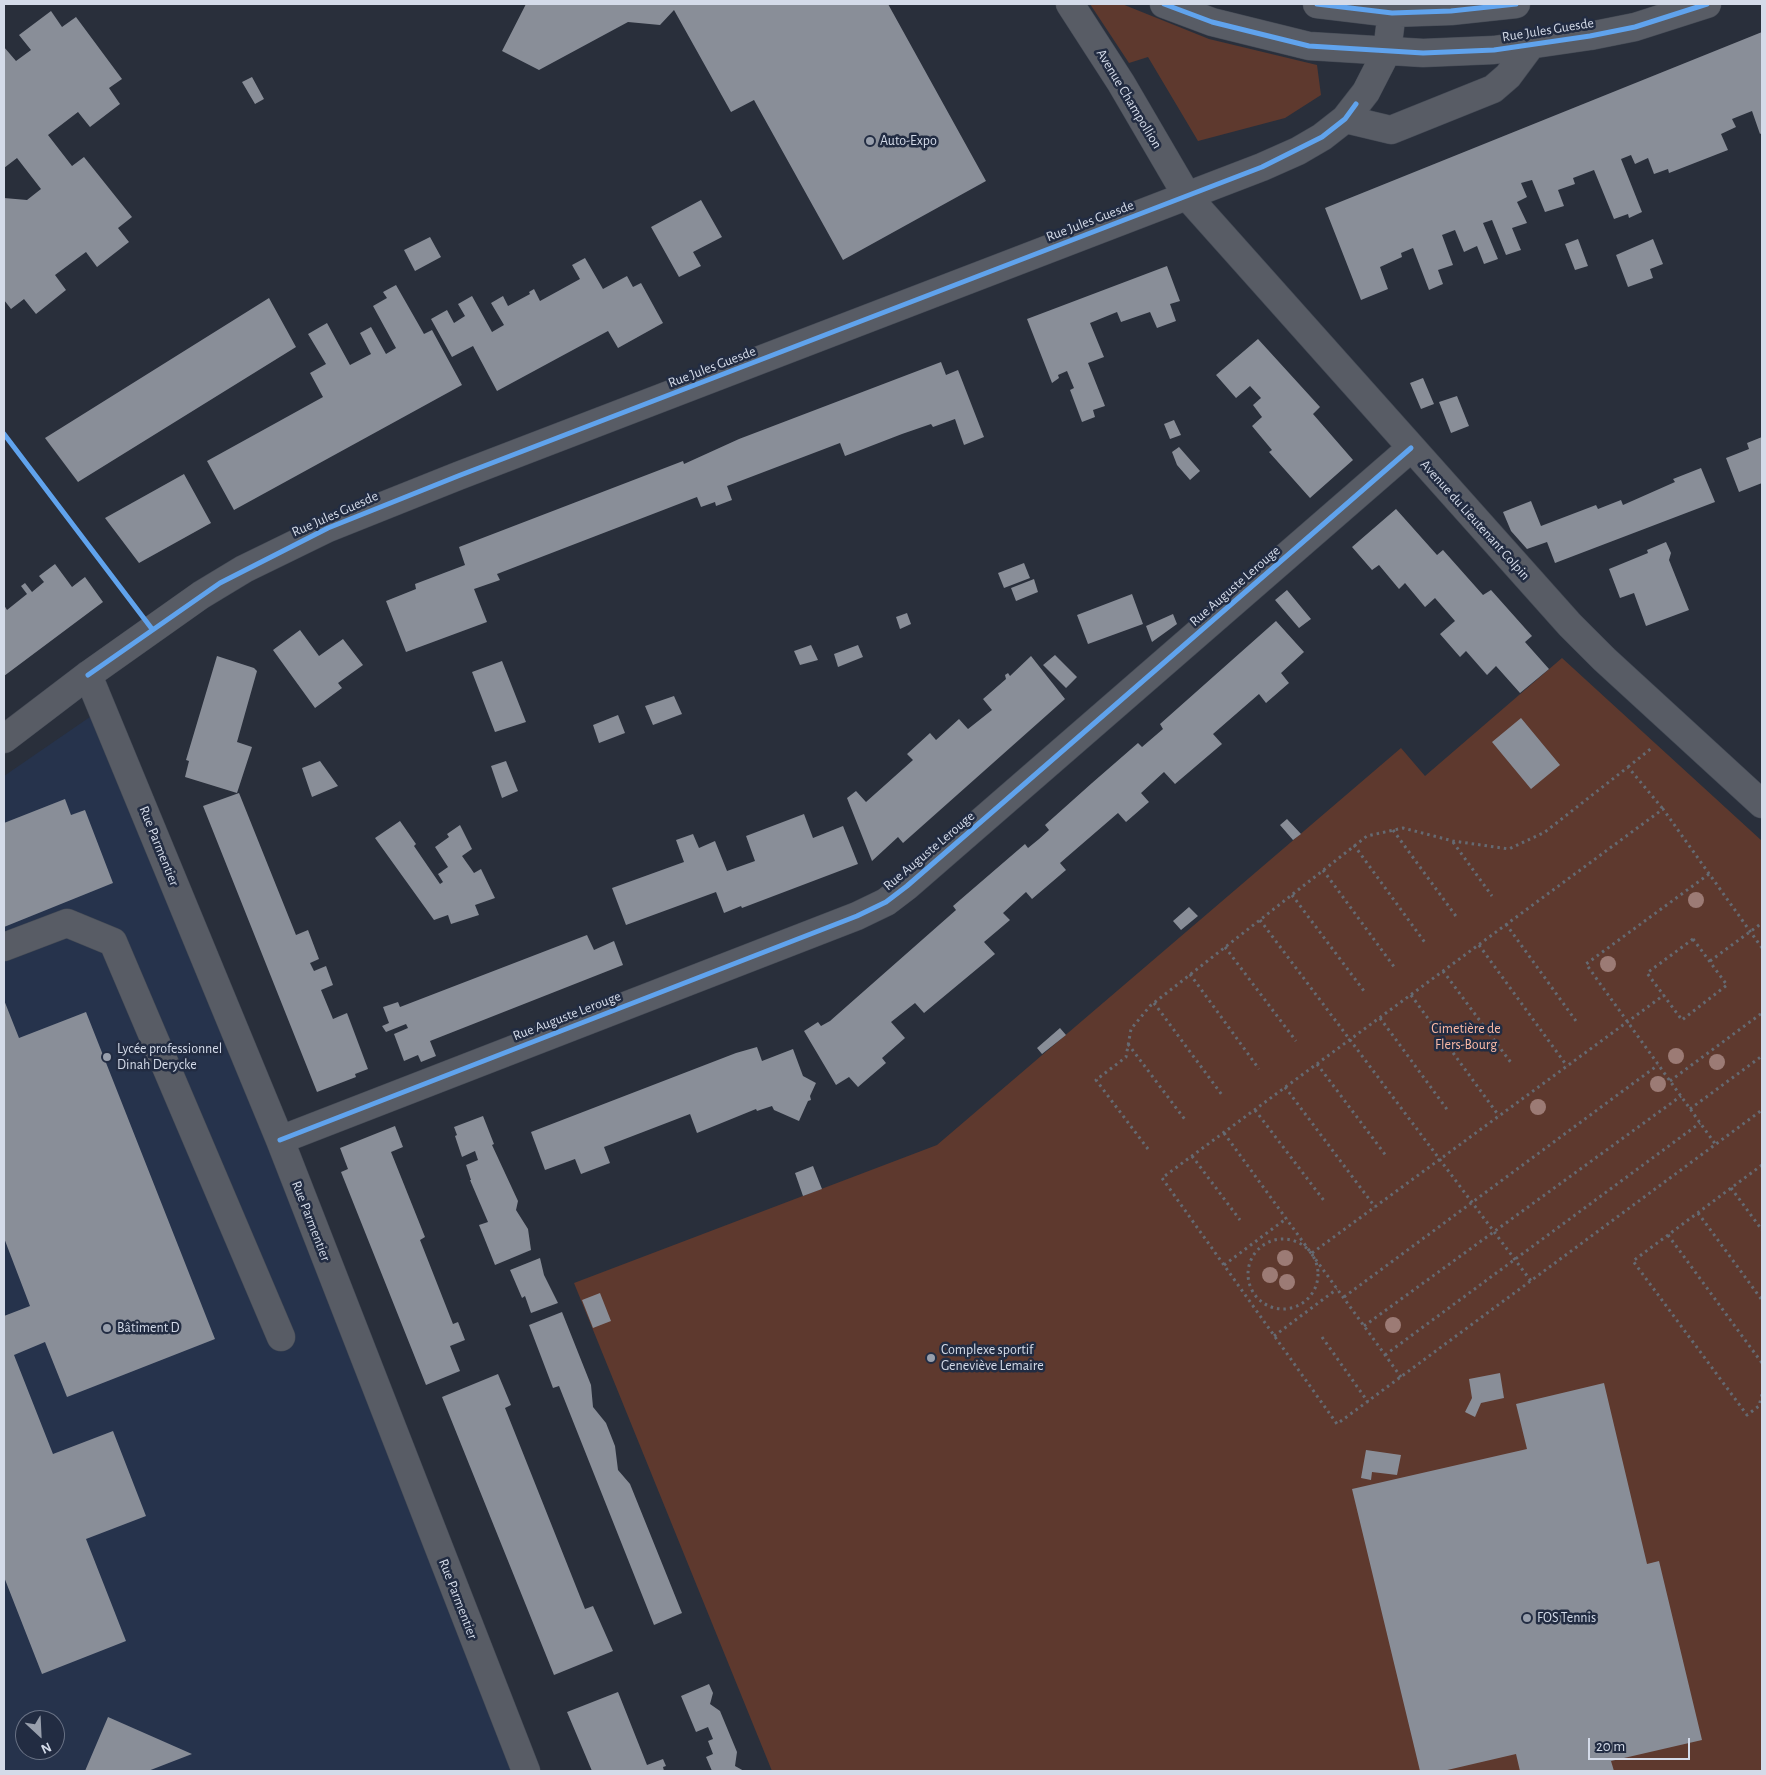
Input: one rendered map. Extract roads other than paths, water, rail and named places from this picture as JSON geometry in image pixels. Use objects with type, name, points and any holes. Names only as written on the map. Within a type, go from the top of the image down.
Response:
[{"type":"street","name":"Avenue Champollion","points":[[1070,4],[1121,82],[1187,196]]},
{"type":"street","points":[[1164,4],[1212,22],[1309,46],[1387,51]]},
{"type":"street","points":[[1317,4],[1451,11],[1516,4]]},
{"type":"street","name":"Rue Jules Guesde","points":[[1387,51],[1457,52],[1531,45],[1635,27],[1707,4]]},
{"type":"street","name":"Rue Jules Guesde","points":[[4,739],[88,675],[220,583],[328,528],[458,476],[1187,196],[1298,151],[1322,137],[1345,119],[1366,92],[1387,51],[1392,8]]},
{"type":"street","name":"Rue Jules Guesde","points":[[1345,119],[1390,130],[1493,89],[1508,76],[1531,45]]},
{"type":"street","name":"Avenue du Lieutenant Colpin","points":[[1187,196],[1570,625],[1604,659],[1762,804]]},
{"type":"street","name":"Rue Auguste Lerouge","points":[[280,1140],[857,916],[886,902],[907,886],[1411,448]]},
{"type":"street","name":"Rue Parmentier","points":[[88,675],[280,1140],[526,1771]]},
{"type":"street","points":[[4,948],[67,923],[113,942],[280,1337]]},
{"type":"place","name":"Auto-Expo","points":[[870,141]]},
{"type":"place","name":"Lycée professionnel Dinah Derycke","points":[[107,1057]]},
{"type":"place","name":"Bâtiment D","points":[[107,1328]]},
{"type":"place","name":"Complexe sportif Geneviève Lemaire","points":[[931,1358]]},
{"type":"place","name":"FOS Tennis","points":[[1527,1618]]},
{"type":"park label","name":"Cimetière de Flers-Bourg","points":[[1466,1038]]}]
